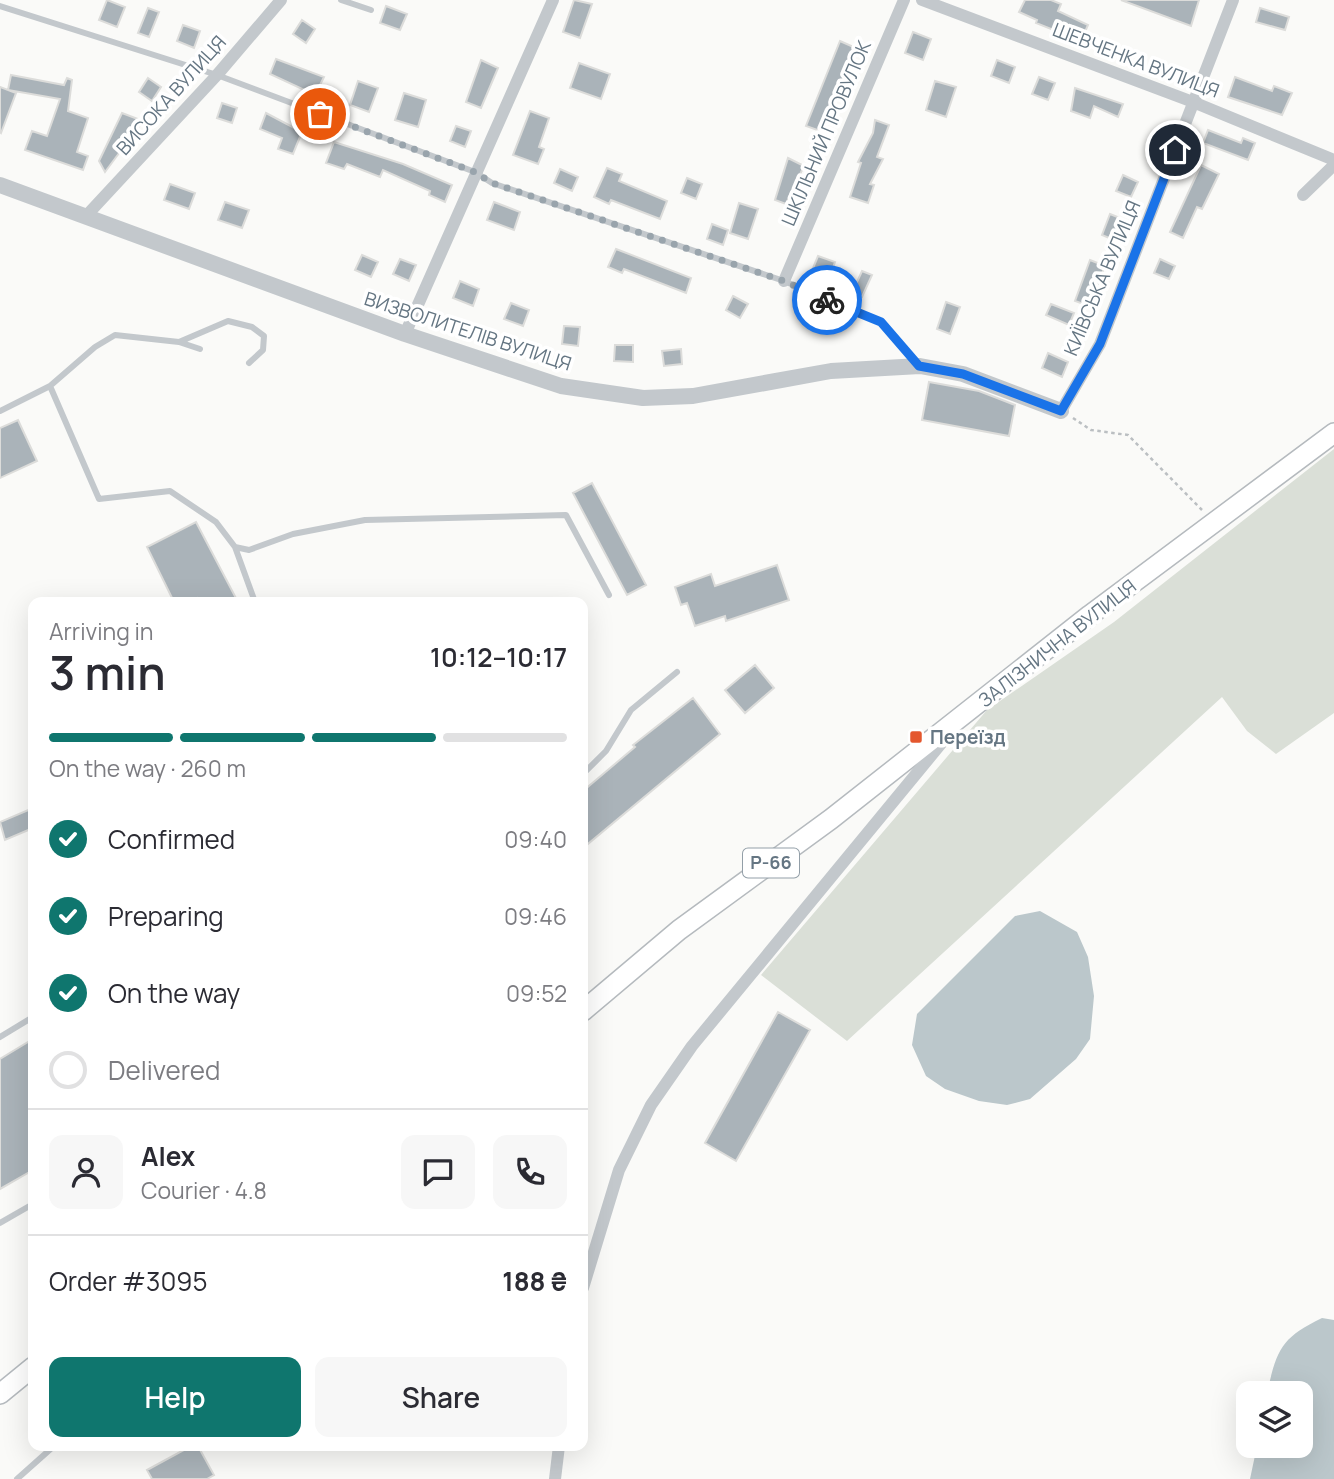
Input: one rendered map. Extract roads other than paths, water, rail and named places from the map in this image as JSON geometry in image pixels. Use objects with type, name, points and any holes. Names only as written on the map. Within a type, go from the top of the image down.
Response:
[{"type":"main road","name":"ЗАЛІЗНИЧНА ВУЛИЦЯ","points":[[588,1008],[679,930],[962,718],[1090,615],[1334,433]]},
{"type":"main road","points":[[0,1394],[28,1371]]},
{"type":"street","name":"ВИСОКА ВУЛИЦЯ","points":[[87,215],[217,75],[281,0]]},
{"type":"street","points":[[405,334],[553,0]]},
{"type":"street","name":"ШКІЛЬНИЙ ПРОВУЛОК","points":[[784,281],[904,0]]},
{"type":"street","name":"ШЕВЧЕНКА ВУЛИЦЯ","points":[[922,0],[1193,102],[1334,163]]},
{"type":"street","name":"КИЇВСЬКА ВУЛИЦЯ","points":[[1061,411],[1100,344],[1233,0]]},
{"type":"street","points":[[1303,195],[1334,163]]},
{"type":"street","name":"ВИЗВОЛИТЕЛІВ ВУЛИЦЯ","points":[[0,185],[405,334],[561,386],[643,398],[694,396],[831,371],[919,366],[963,374],[1061,411]]},
{"type":"street","points":[[588,1272],[619,1170],[651,1105],[692,1046],[962,718]]},
{"type":"street","points":[[555,1479],[558,1451]]},
{"type":"lane","points":[[341,0],[371,10]]},
{"type":"lane","points":[[0,6],[217,75],[475,172],[492,183],[784,281],[881,322],[919,366]]},
{"type":"lane","points":[[179,342],[228,321],[240,322],[264,337],[263,350],[249,363]]},
{"type":"lane","points":[[0,411],[50,386],[95,346],[115,335],[179,342],[200,349]]},
{"type":"lane","points":[[50,386],[99,499],[170,491],[216,522],[235,547],[253,597]]},
{"type":"lane","points":[[235,547],[249,550],[293,534],[365,520],[566,515],[609,595]]},
{"type":"lane","points":[[588,769],[606,751],[631,710],[677,673]]},
{"type":"lane","points":[[0,1037],[28,1020]]},
{"type":"lane","points":[[0,1223],[28,1207]]},
{"type":"lane","points":[[17,1479],[48,1451]]},
{"type":"place","name":"Переїзд","points":[[916,737]]}]
